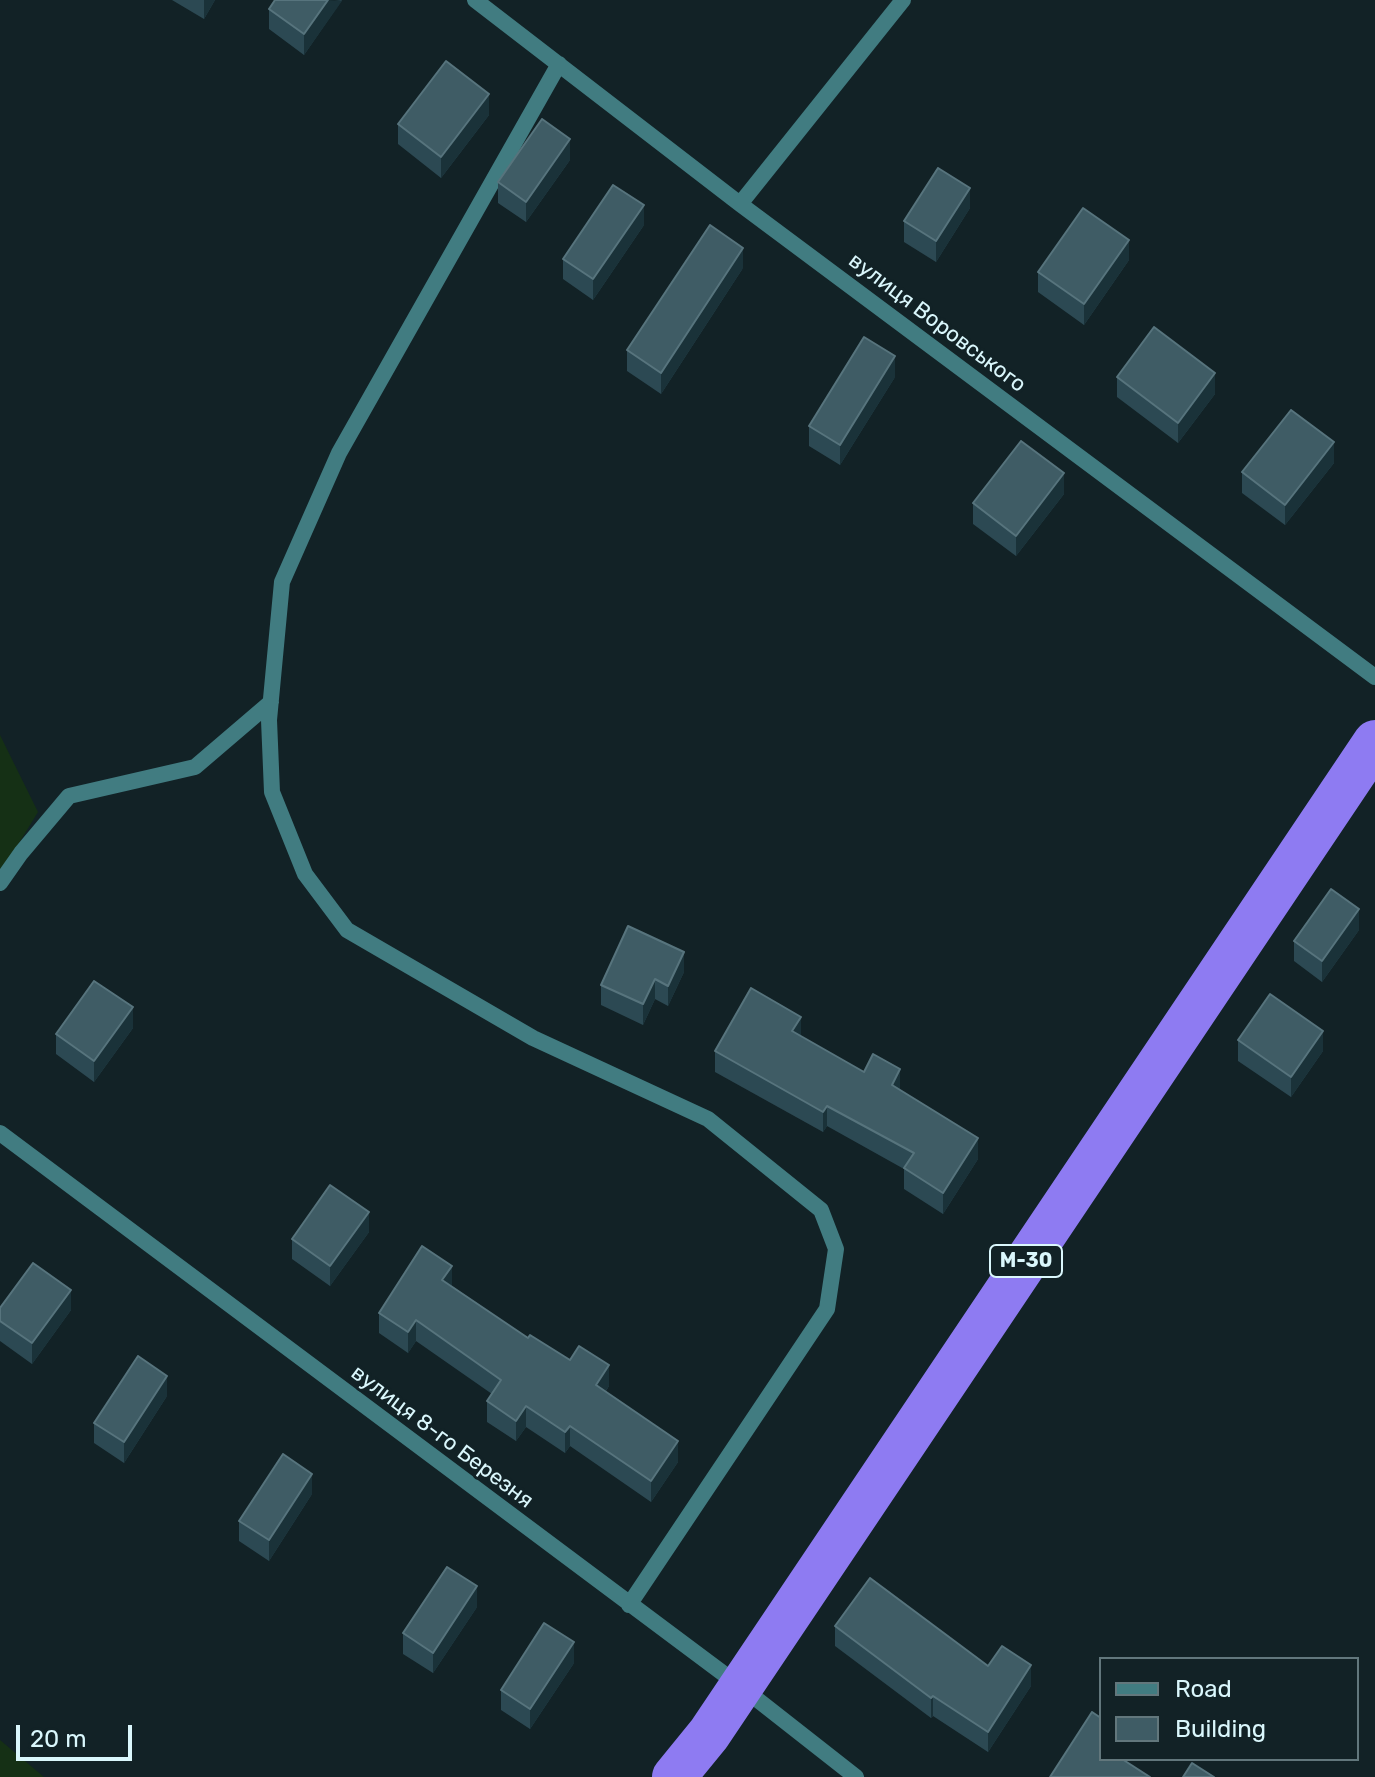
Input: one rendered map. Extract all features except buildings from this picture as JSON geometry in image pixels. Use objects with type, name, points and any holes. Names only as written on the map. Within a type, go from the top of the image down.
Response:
[{"type":"highway","name":"М-30","points":[[674,1777],[709,1734],[1375,742]]},
{"type":"street","name":"вулиця Воровського","points":[[475,0],[740,204],[1375,677]]},
{"type":"street","points":[[740,204],[903,0]]},
{"type":"street","points":[[559,64],[339,453],[282,582],[271,702],[272,792],[305,874],[347,930],[533,1038],[708,1119],[821,1210],[836,1249],[827,1309],[629,1605]]},
{"type":"street","points":[[0,883],[69,796],[195,767],[271,702]]},
{"type":"street","name":"вулиця 8-го Березня","points":[[0,1133],[740,1686],[856,1777]]},
{"type":"green space","points":[[0,735],[38,812],[0,874]]},
{"type":"green space","points":[[0,1740],[44,1777],[0,1777]]}]
